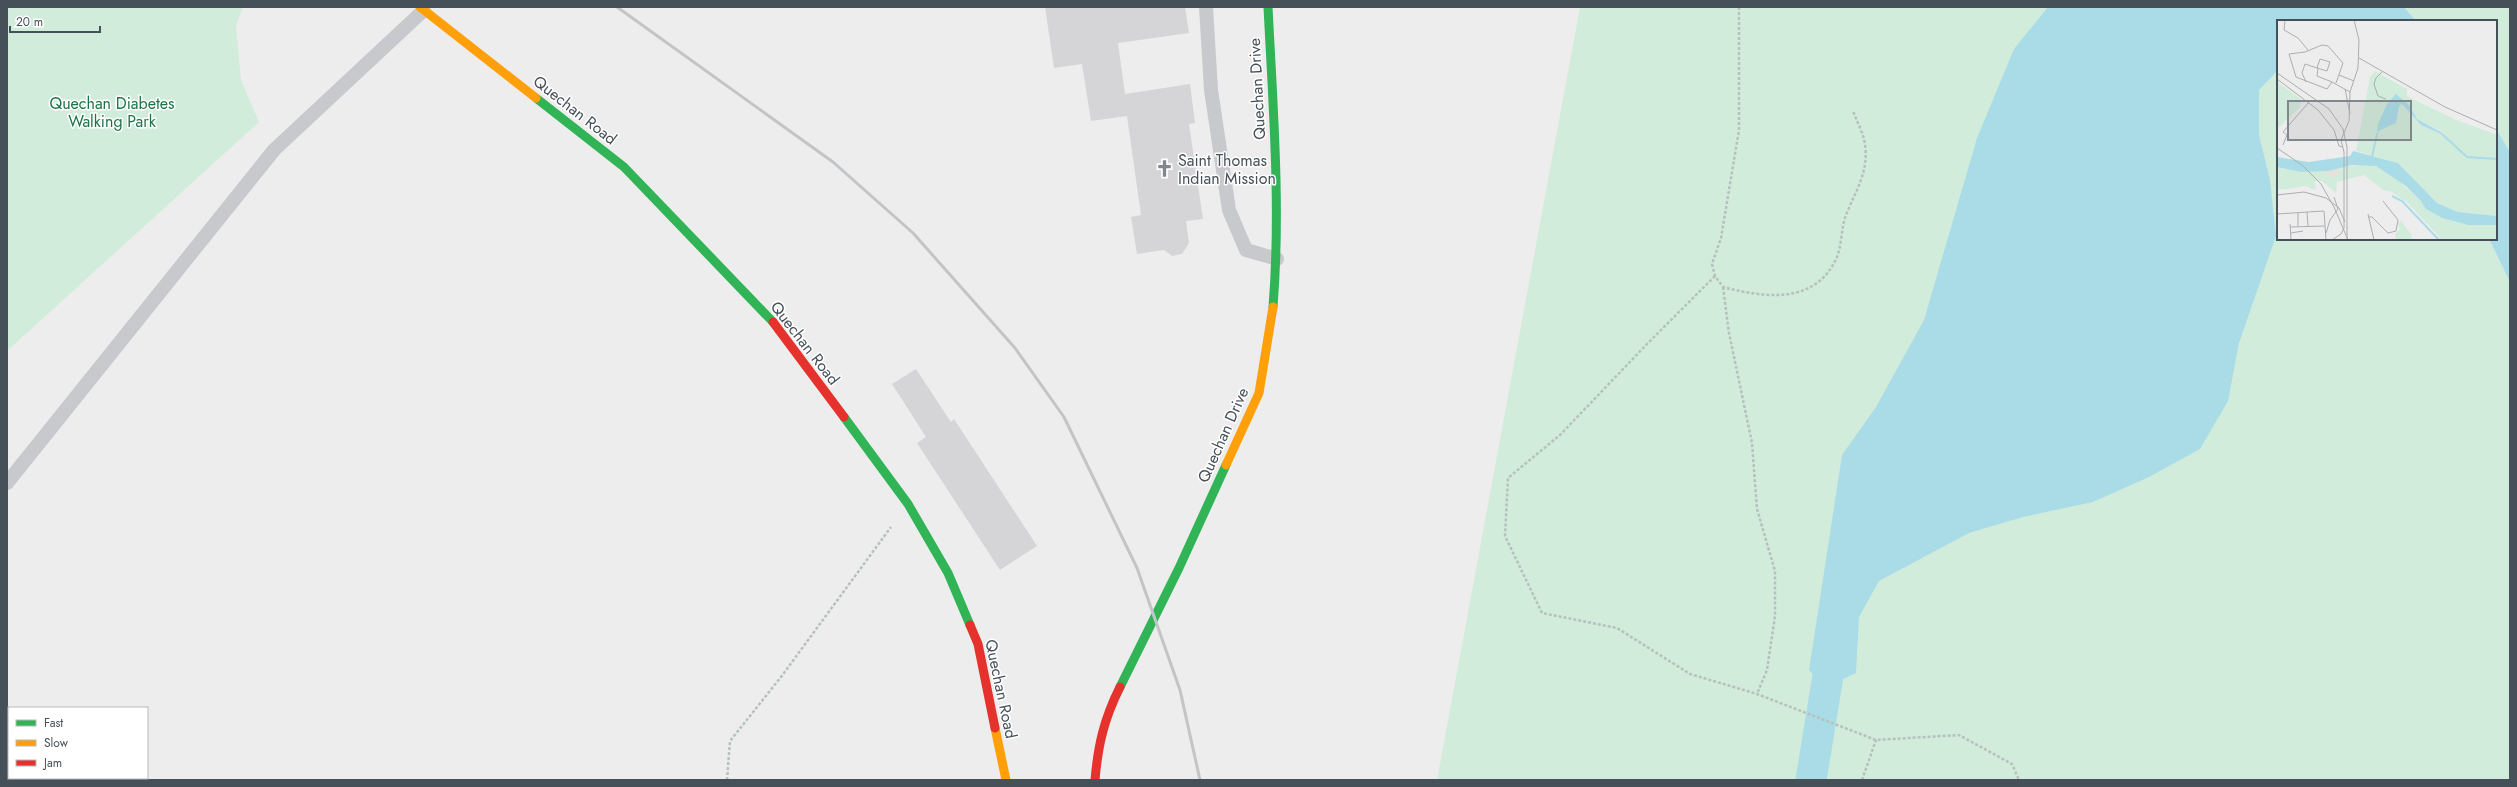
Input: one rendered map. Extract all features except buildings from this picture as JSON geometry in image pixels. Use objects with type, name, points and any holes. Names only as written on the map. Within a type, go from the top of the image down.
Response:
[{"type":"street","name":"Quechan Drive","points":[[1096,780],[1098,745],[1110,707],[1179,568],[1259,393],[1273,310],[1276,259],[1274,119],[1268,7]]},
{"type":"street","name":"Quechan Road","points":[[422,8],[624,168],[780,330],[908,504],[948,573],[978,644],[1006,780]]},
{"type":"lane","points":[[1206,7],[1211,90],[1229,210],[1246,250],[1276,259]]},
{"type":"lane","points":[[7,483],[274,150],[422,8]]},
{"type":"path","points":[[1739,7],[1738,130],[1721,238],[1712,264],[1715,276],[1723,287],[1729,333],[1752,443],[1757,509],[1775,571],[1774,623],[1767,670],[1757,694]]},
{"type":"path","points":[[1723,287],[1758,296],[1804,292],[1824,278],[1837,256],[1845,216],[1866,164],[1865,144],[1853,111]]},
{"type":"path","points":[[1715,276],[1648,342],[1560,435],[1508,478],[1505,536],[1542,613],[1617,628],[1690,674],[1757,694],[1876,740],[1959,736],[2012,764],[2018,780]]},
{"type":"path","points":[[727,780],[730,741],[781,677],[908,504]]},
{"type":"path","points":[[1862,780],[1876,740]]},
{"type":"green space","name":"Quechan Diabetes Walking Park","points":[[7,7],[243,7],[236,25],[241,80],[259,122],[7,351]]},
{"type":"green space","points":[[1580,7],[2366,7],[2277,20],[2277,240],[2489,240],[2510,282],[2510,780],[1437,780]]},
{"type":"green space","points":[[2404,7],[2510,7],[2510,153],[2497,131],[2497,20],[2415,20]]},
{"type":"water","points":[[2048,7],[2404,7],[2415,20],[2277,20],[2277,71],[2259,90],[2259,135],[2270,180],[2276,236],[2239,343],[2228,401],[2200,449],[2149,477],[2093,502],[2023,517],[1969,533],[1879,581],[1859,617],[1856,673],[1826,687],[1809,670],[1842,455],[1876,407],[1924,320],[1977,138],[2014,49]]},
{"type":"water","points":[[2497,131],[2510,152],[2510,282],[2489,240],[2497,240]]},
{"type":"waterway","points":[[1811,780],[1833,645]]},
{"type":"railway","points":[[617,7],[833,162],[913,233],[1015,348],[1064,417],[1137,568],[1180,690],[1200,780]]},
{"type":"traffic: fast","points":[[1268,7],[1276,194],[1273,307]]},
{"type":"traffic: fast","points":[[536,98],[624,167],[773,322]]},
{"type":"traffic: fast","points":[[844,417],[908,504],[948,573],[970,625]]},
{"type":"traffic: fast","points":[[1120,687],[1179,568],[1226,465]]},
{"type":"traffic: slow","points":[[420,7],[536,98]]},
{"type":"traffic: slow","points":[[1226,465],[1259,393],[1273,307]]},
{"type":"traffic: slow","points":[[995,728],[1006,780]]},
{"type":"traffic: jam","points":[[773,322],[844,417]]},
{"type":"traffic: jam","points":[[970,625],[978,644],[995,728]]},
{"type":"traffic: jam","points":[[1095,780],[1103,732],[1114,699],[1120,687]]},
{"type":"place","name":"Saint Thomas Indian Mission","points":[[1165,169]]}]
